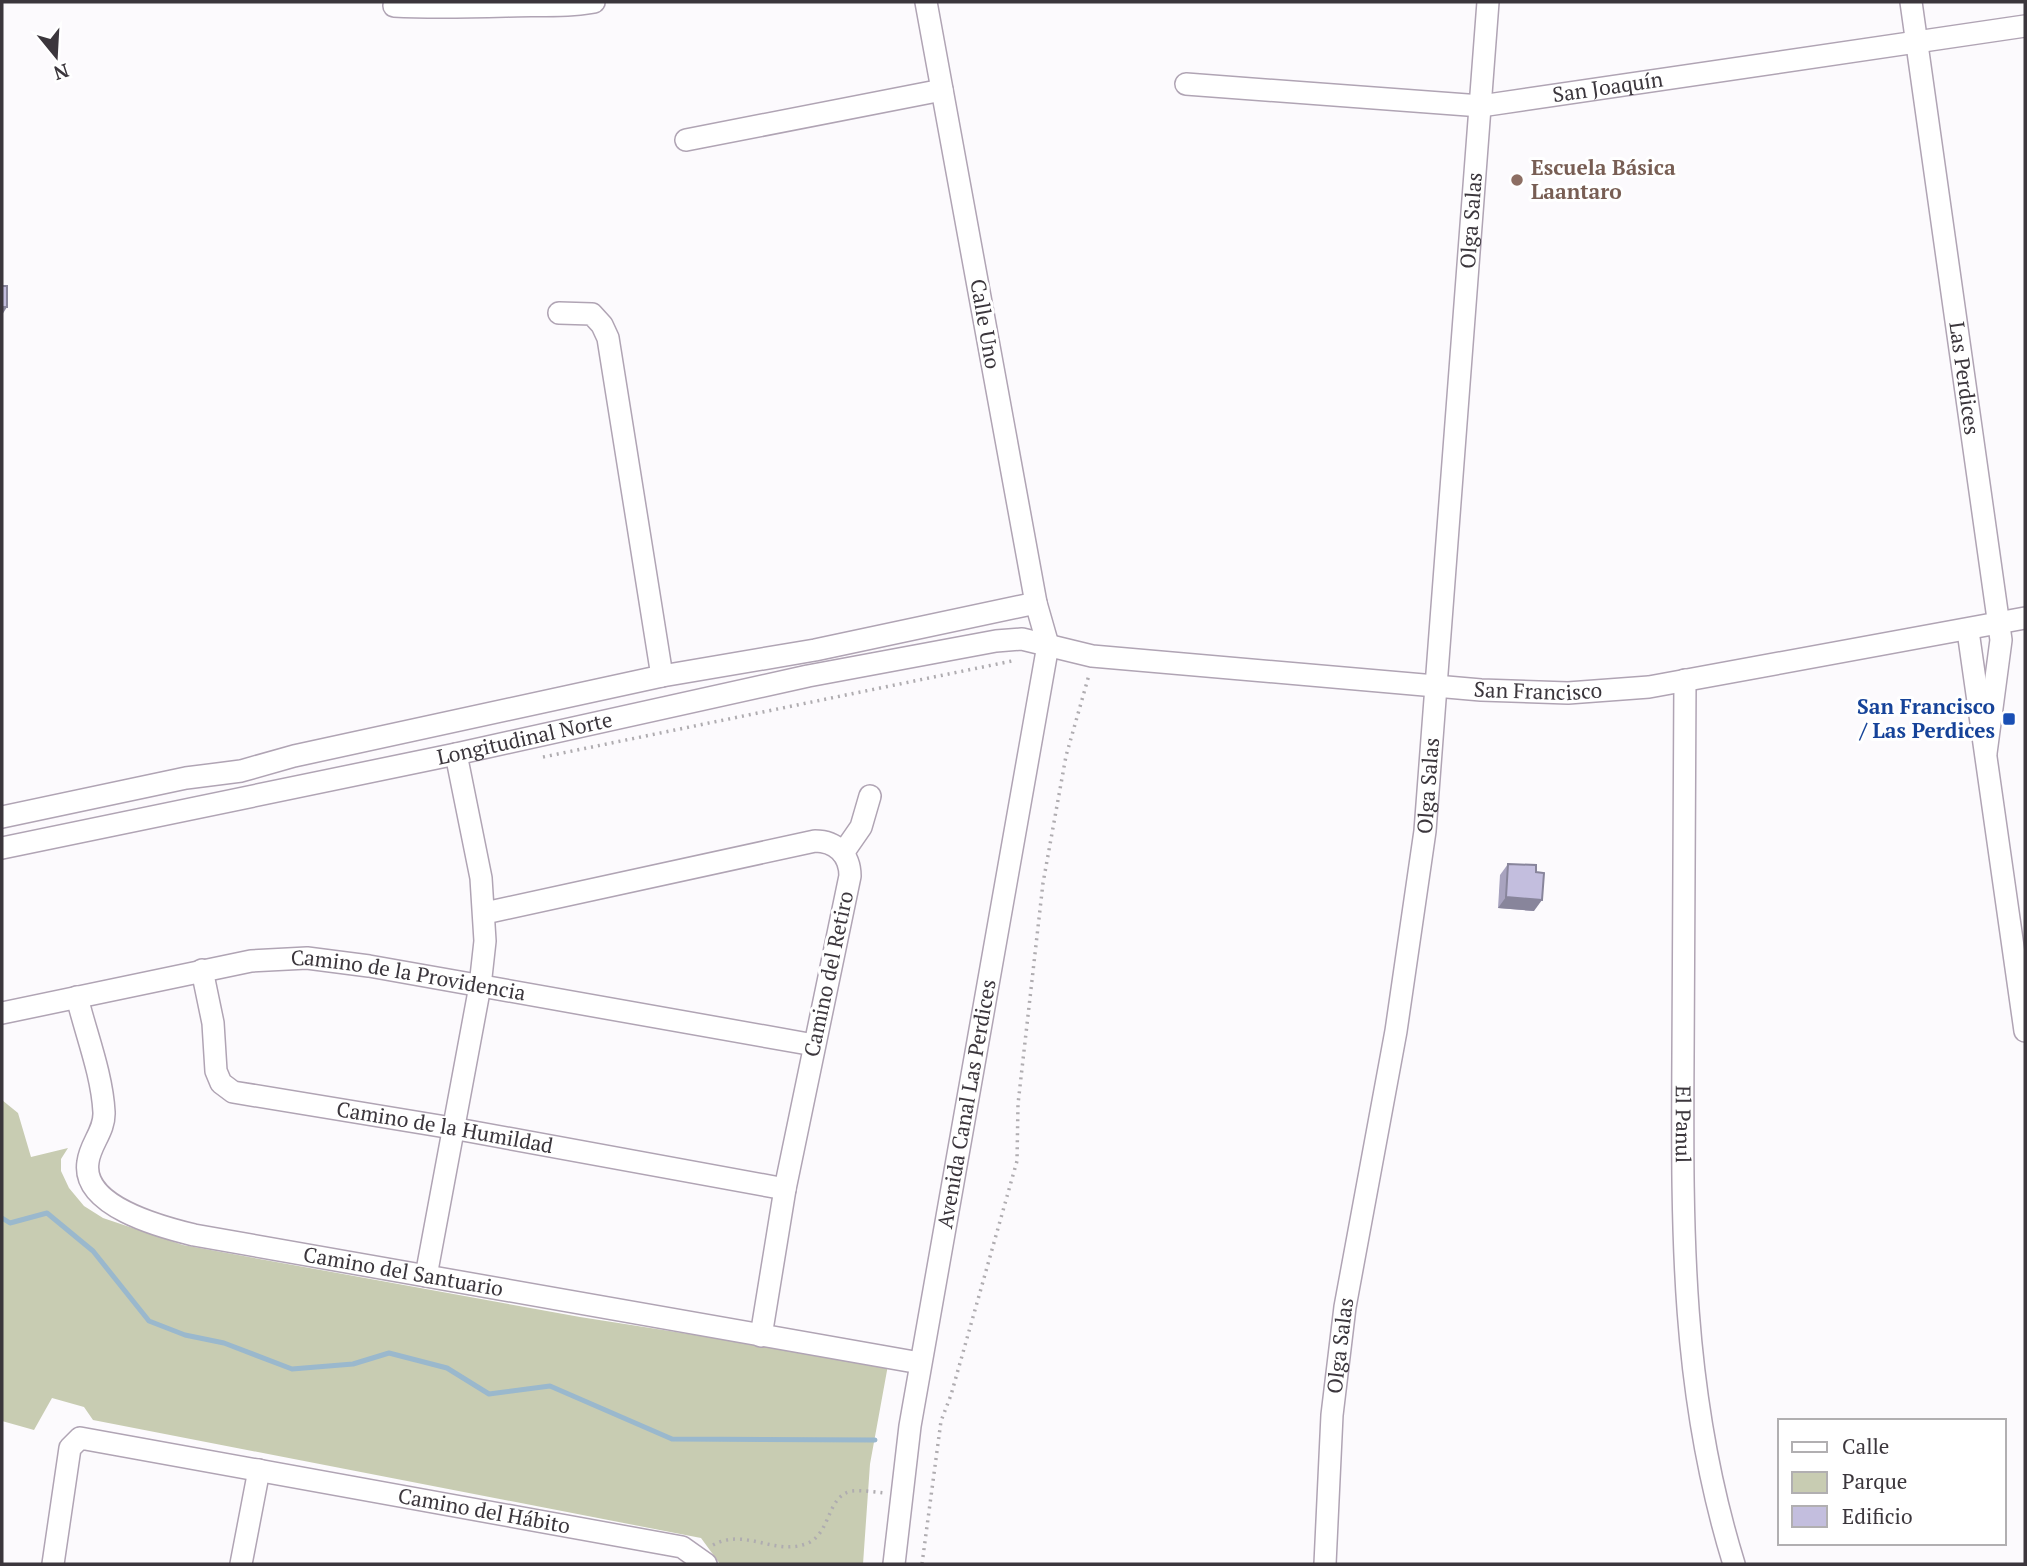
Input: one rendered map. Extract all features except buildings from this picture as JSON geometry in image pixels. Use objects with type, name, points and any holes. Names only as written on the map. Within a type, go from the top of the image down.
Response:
[{"type":"street","points":[[394,6],[471,9],[575,6],[594,2]]},
{"type":"street","name":"Calle Uno","points":[[926,2],[1037,603],[1048,645]]},
{"type":"street","name":"Olga Salas","points":[[1325,1564],[1332,1415],[1338,1361],[1417,897],[1438,684],[1488,2]]},
{"type":"street","name":"Las Perdices","points":[[1911,2],[2001,640],[1986,753]]},
{"type":"street","name":"San Joaquín","points":[[1186,84],[1481,106],[2025,26]]},
{"type":"street","points":[[686,140],[942,90]]},
{"type":"street","points":[[559,313],[592,314],[602,325],[608,338],[662,676]]},
{"type":"street","name":"Longitudinal Norte","points":[[2,817],[186,778],[241,771],[295,756],[662,676],[815,650],[1037,603]]},
{"type":"street","name":"San Francisco","points":[[1048,645],[1091,656],[1492,690],[1568,693],[1635,688],[1685,680],[1968,631],[2025,618]]},
{"type":"street","name":"Las Perdices","points":[[1968,631],[2025,1031]]},
{"type":"street","name":"Longitudinal Norte","points":[[2,848],[456,754],[808,676],[996,641],[1022,639],[1048,645]]},
{"type":"street","name":"Avenida Canal Las Perdices","points":[[894,1564],[920,1363],[1048,645]]},
{"type":"street","name":"El Panul","points":[[1685,680],[1684,1277],[1694,1388],[1703,1442],[1734,1564]]},
{"type":"street","points":[[426,1276],[480,986],[485,913],[481,877],[456,754]]},
{"type":"street","points":[[485,913],[815,841],[831,843],[844,853],[861,827],[870,796]]},
{"type":"street","name":"Camino del Retiro","points":[[761,1336],[785,1189],[850,876],[844,853]]},
{"type":"street","name":"Camino de la Providencia","points":[[2,1013],[251,961],[307,958],[369,966],[814,1045]]},
{"type":"street","name":"Camino de la Humildad","points":[[202,970],[213,1023],[216,1071],[221,1083],[233,1092],[452,1128],[785,1189]]},
{"type":"street","name":"Camino del Santuario","points":[[77,997],[104,1115],[87,1168],[92,1185],[103,1198],[169,1229],[920,1363]]},
{"type":"street","name":"Camino del Hábito","points":[[53,1564],[70,1448],[80,1438],[682,1547],[703,1561]]},
{"type":"street","points":[[241,1564],[258,1470]]},
{"type":"path","points":[[922,1564],[941,1421],[951,1395],[1017,1161],[1018,1104],[1043,883],[1066,756],[1091,656]]},
{"type":"path","points":[[703,1561],[716,1544],[736,1537],[778,1546],[800,1545],[817,1538],[834,1505],[850,1491],[901,1494]]},
{"type":"green space","points":[[2,1100],[18,1113],[31,1157],[68,1148],[61,1159],[61,1171],[69,1188],[84,1206],[103,1218],[183,1245],[580,1317],[888,1365],[870,1464],[863,1564],[720,1564],[701,1538],[93,1420],[84,1407],[52,1398],[34,1430],[2,1421]]},
{"type":"waterway","points":[[2,1218],[10,1223],[47,1213],[93,1251],[149,1321],[185,1335],[224,1343],[292,1369],[353,1364],[389,1353],[447,1368],[489,1394],[550,1386],[672,1439],[875,1440]]},
{"type":"place","name":"Escuela Básica Laantaro","points":[[1517,180]]},
{"type":"place","name":"San Francisco / Las Perdices","points":[[2009,719]]}]
